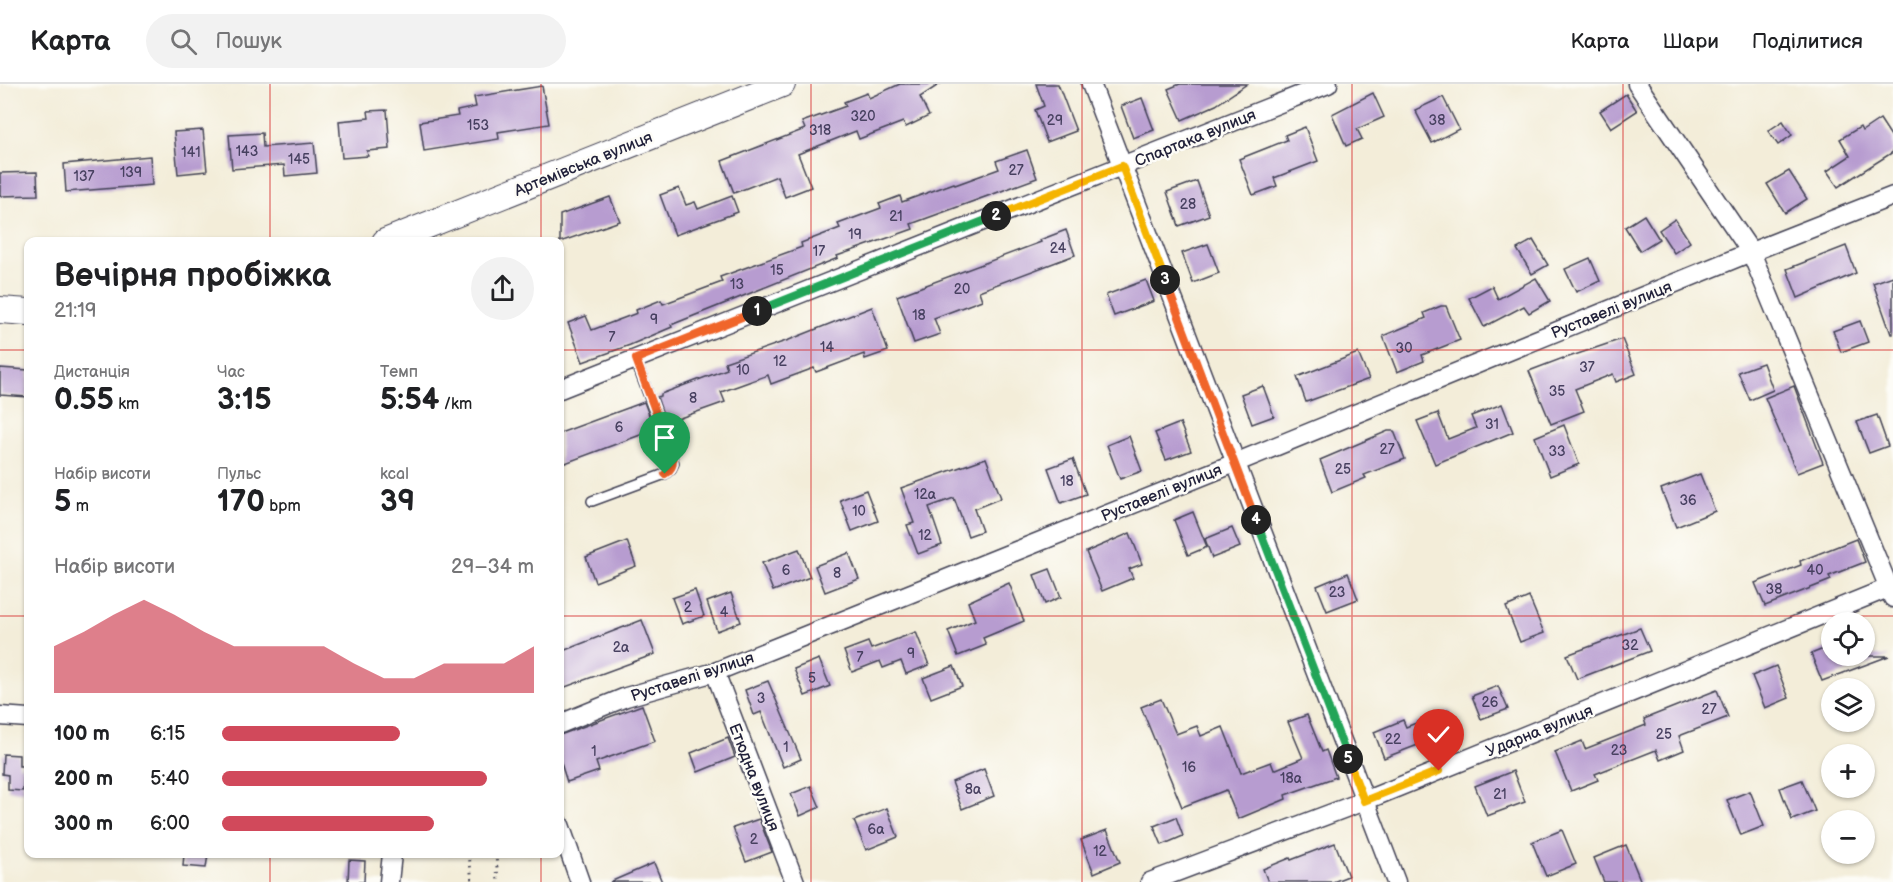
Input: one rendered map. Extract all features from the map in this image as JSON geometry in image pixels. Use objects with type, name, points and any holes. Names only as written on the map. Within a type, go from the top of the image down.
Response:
[{"type":"main road","name":"Артемівська вулиця","points":[[398,237],[782,84]]},
{"type":"main road","points":[[0,310],[24,312]]},
{"type":"street","points":[[1091,84],[1396,882]]},
{"type":"street","name":"Спартака вулиця","points":[[564,387],[1329,84]]},
{"type":"street","points":[[1637,84],[1751,252],[1892,590]]},
{"type":"street","name":"Руставелі вулиця","points":[[564,722],[626,697],[715,672],[1893,196]]},
{"type":"street","name":"Ударна вулиця","points":[[1150,882],[1364,801],[1892,590]]},
{"type":"street","name":"Етюдна вулиця","points":[[715,672],[795,882]]},
{"type":"street","points":[[0,716],[24,718]]},
{"type":"street","points":[[564,836],[580,882]]},
{"type":"street","points":[[389,882],[392,858]]},
{"type":"lane","points":[[592,501],[665,474],[674,463],[636,359]]},
{"type":"path","points":[[469,858],[472,882]]},
{"type":"path","points":[[496,858],[498,882]]},
{"type":"building","points":[[900,84],[940,84],[920,97],[929,116],[906,127],[903,122],[859,139],[856,131],[798,154],[811,187],[785,197],[777,176],[734,193],[722,161],[805,129],[802,122],[846,106],[844,102],[867,93],[869,98]]},
{"type":"building","points":[[1036,84],[1058,84],[1076,131],[1047,142],[1035,110],[1044,106]]},
{"type":"building","points":[[1180,84],[1247,84],[1216,105],[1182,120],[1168,89]]},
{"type":"building","points":[[542,86],[549,124],[498,132],[499,139],[424,151],[420,122],[458,116],[457,111],[476,107],[474,97]]},
{"type":"building","points":[[1373,93],[1384,117],[1357,129],[1362,139],[1346,146],[1332,114]]},
{"type":"building","points":[[1626,94],[1637,111],[1611,128],[1600,111]]},
{"type":"building","points":[[1443,97],[1459,129],[1432,143],[1415,110]]},
{"type":"building","points":[[1142,98],[1154,130],[1133,138],[1121,106]]},
{"type":"building","points":[[387,110],[390,149],[367,151],[368,156],[342,158],[339,121],[369,118],[368,111]]},
{"type":"building","points":[[1880,119],[1893,139],[1893,152],[1838,187],[1827,171],[1850,156],[1840,139],[1860,127],[1862,131]]},
{"type":"building","points":[[1783,121],[1792,135],[1778,145],[1768,131]]},
{"type":"building","points":[[1305,127],[1318,161],[1274,178],[1277,186],[1253,195],[1239,159],[1287,140],[1285,135]]},
{"type":"building","points":[[203,130],[207,171],[178,174],[174,132]]},
{"type":"building","points":[[262,133],[263,147],[314,143],[317,173],[285,176],[284,165],[232,169],[229,135]]},
{"type":"building","points":[[1027,150],[1037,178],[911,224],[913,229],[837,256],[838,258],[671,325],[672,327],[630,345],[583,362],[568,323],[586,316],[592,330],[637,313],[636,310],[661,300],[663,304],[722,282],[720,277],[802,247],[801,243],[840,228],[838,224],[881,208],[879,204],[900,196],[902,202],[999,169],[996,161]]},
{"type":"building","points":[[150,156],[152,185],[66,192],[64,164]]},
{"type":"building","points":[[1789,171],[1807,199],[1785,213],[1767,184]]},
{"type":"building","points":[[37,172],[38,195],[0,196],[0,173]]},
{"type":"building","points":[[1197,181],[1209,215],[1179,226],[1167,192]]},
{"type":"building","points":[[679,188],[686,205],[695,202],[698,209],[732,196],[738,212],[675,235],[660,195]]},
{"type":"building","points":[[610,197],[620,221],[564,241],[564,237],[560,237],[560,215]]},
{"type":"building","points":[[1644,215],[1659,239],[1640,251],[1625,227]]},
{"type":"building","points":[[1675,219],[1690,242],[1674,253],[1659,230]]},
{"type":"building","points":[[1066,230],[1075,255],[979,291],[982,300],[934,318],[940,334],[914,343],[897,296],[1041,242],[1040,240]]},
{"type":"building","points":[[1533,240],[1548,265],[1532,274],[1517,249]]},
{"type":"building","points":[[1208,244],[1219,273],[1193,283],[1182,253]]},
{"type":"building","points":[[1846,246],[1856,273],[1798,298],[1787,269]]},
{"type":"building","points":[[1590,258],[1600,281],[1576,292],[1565,269]]},
{"type":"building","points":[[1893,276],[1893,334],[1891,334],[1873,283]]},
{"type":"building","points":[[1536,278],[1550,301],[1529,313],[1524,306],[1484,327],[1469,298],[1492,286],[1498,299]]},
{"type":"building","points":[[1146,280],[1154,301],[1114,316],[1106,295]]},
{"type":"building","points":[[1446,306],[1460,340],[1422,355],[1424,361],[1397,372],[1383,336],[1426,318],[1424,313]]},
{"type":"building","points":[[872,307],[888,351],[865,359],[864,354],[816,372],[814,368],[771,384],[768,375],[721,392],[725,402],[666,423],[657,397],[661,394],[727,369],[725,362],[789,340]]},
{"type":"building","points":[[1860,321],[1868,342],[1841,352],[1833,331]]},
{"type":"building","points":[[1622,339],[1636,374],[1616,382],[1613,374],[1575,389],[1584,411],[1551,424],[1529,371]]},
{"type":"building","points":[[1358,353],[1369,379],[1306,402],[1297,377]]},
{"type":"building","points":[[1763,363],[1773,390],[1750,400],[1738,372]]},
{"type":"building","points":[[0,368],[24,370],[24,397],[0,395]]},
{"type":"building","points":[[1263,386],[1274,416],[1252,424],[1241,394]]},
{"type":"building","points":[[1794,386],[1823,463],[1797,473],[1765,398]]},
{"type":"building","points":[[644,402],[654,428],[564,464],[564,432]]},
{"type":"building","points":[[1502,404],[1513,432],[1435,464],[1417,421],[1438,413],[1448,439],[1476,428],[1471,416]]},
{"type":"building","points":[[1877,415],[1888,446],[1869,453],[1857,422]]},
{"type":"building","points":[[1180,423],[1191,451],[1166,460],[1155,433]]},
{"type":"building","points":[[1564,425],[1579,464],[1550,476],[1535,437]]},
{"type":"building","points":[[1388,431],[1394,431],[1405,459],[1364,475],[1366,478],[1332,492],[1320,460]]},
{"type":"building","points":[[1129,436],[1142,471],[1120,479],[1107,445]]},
{"type":"building","points":[[986,458],[1001,498],[974,509],[982,531],[968,536],[954,498],[929,507],[942,545],[918,554],[907,525],[914,523],[901,488]]},
{"type":"building","points":[[1073,459],[1086,494],[1061,503],[1048,468]]},
{"type":"building","points":[[1700,474],[1715,511],[1676,527],[1661,489]]},
{"type":"building","points":[[866,490],[878,521],[852,531],[840,500]]},
{"type":"building","points":[[1193,512],[1207,547],[1188,555],[1174,520]]},
{"type":"building","points":[[1232,528],[1240,547],[1212,558],[1205,539]]},
{"type":"building","points":[[1130,533],[1142,564],[1129,569],[1133,578],[1102,591],[1086,552]]},
{"type":"building","points":[[1856,539],[1865,562],[1829,576],[1831,580],[1765,606],[1755,583],[1801,565],[1800,561]]},
{"type":"building","points":[[627,541],[636,566],[595,582],[586,557]]},
{"type":"building","points":[[799,549],[810,577],[773,591],[762,563]]},
{"type":"building","points":[[849,553],[859,579],[825,592],[815,566]]},
{"type":"building","points":[[1050,569],[1061,597],[1045,604],[1034,575]]},
{"type":"building","points":[[1348,573],[1358,599],[1327,611],[1317,586]]},
{"type":"building","points":[[1009,583],[1024,621],[983,638],[986,645],[958,656],[948,631],[975,620],[968,602]]},
{"type":"building","points":[[695,590],[704,616],[682,624],[672,598]]},
{"type":"building","points":[[731,593],[741,622],[717,631],[707,602]]},
{"type":"building","points":[[1529,597],[1544,633],[1520,642],[1506,607]]},
{"type":"building","points":[[642,620],[655,654],[564,688],[564,650]]},
{"type":"building","points":[[1640,628],[1650,651],[1577,679],[1567,655]]},
{"type":"building","points":[[916,632],[929,665],[906,674],[901,661],[883,668],[880,661],[852,672],[844,651],[868,642],[871,649]]},
{"type":"building","points":[[1821,650],[1821,666],[1862,666],[1830,678],[1821,679],[1811,654]]},
{"type":"building","points":[[1875,656],[1889,656],[1875,661]]},
{"type":"building","points":[[819,659],[830,686],[805,696],[794,669]]},
{"type":"building","points":[[954,666],[962,686],[931,698],[923,678]]},
{"type":"building","points":[[1776,666],[1789,698],[1765,708],[1752,676]]},
{"type":"building","points":[[768,681],[801,759],[783,767],[761,712],[754,715],[745,690]]},
{"type":"building","points":[[1498,686],[1508,709],[1481,719],[1472,696]]},
{"type":"building","points":[[1717,690],[1728,717],[1679,736],[1684,750],[1660,760],[1656,750],[1595,774],[1598,780],[1571,791],[1555,752],[1582,741],[1585,749],[1646,725],[1644,719]]},
{"type":"building","points":[[1161,699],[1176,734],[1197,726],[1201,736],[1223,727],[1241,773],[1271,762],[1274,770],[1303,758],[1288,722],[1307,715],[1322,752],[1326,750],[1336,777],[1285,795],[1286,799],[1238,819],[1226,790],[1182,807],[1141,707]]},
{"type":"building","points":[[642,705],[655,741],[596,762],[599,771],[567,782],[564,773],[564,734]]},
{"type":"building","points":[[1449,710],[1457,730],[1384,758],[1374,732],[1403,720],[1406,727]]},
{"type":"building","points":[[728,738],[735,757],[698,772],[691,753]]},
{"type":"building","points":[[3,754],[19,755],[19,766],[24,766],[23,791],[8,790],[8,775],[2,774]]},
{"type":"building","points":[[984,769],[994,796],[962,809],[952,782]]},
{"type":"building","points":[[1513,771],[1525,802],[1487,816],[1475,786]]},
{"type":"building","points":[[1802,780],[1815,811],[1792,820],[1780,788]]},
{"type":"building","points":[[811,786],[820,807],[800,816],[791,794]]},
{"type":"building","points":[[1750,791],[1764,826],[1741,835],[1727,800]]},
{"type":"building","points":[[887,808],[898,837],[866,850],[854,821]]},
{"type":"building","points":[[1176,817],[1183,836],[1162,845],[1154,826]]},
{"type":"building","points":[[759,819],[772,852],[746,862],[733,828]]},
{"type":"building","points":[[1107,830],[1120,862],[1094,873],[1081,840]]},
{"type":"building","points":[[1562,830],[1576,864],[1546,876],[1532,842]]},
{"type":"building","points":[[1335,843],[1348,876],[1333,882],[1268,882],[1263,869]]},
{"type":"building","points":[[1626,845],[1641,882],[1604,882],[1594,858]]},
{"type":"building","points":[[184,858],[207,858],[206,868],[183,866]]},
{"type":"building","points":[[349,860],[365,861],[364,882],[348,882]]},
{"type":"building","points":[[654,863],[662,882],[610,882]]},
{"type":"route","points":[[665,474],[674,463],[636,359],[1122,166],[1364,801],[1439,771]]}]
